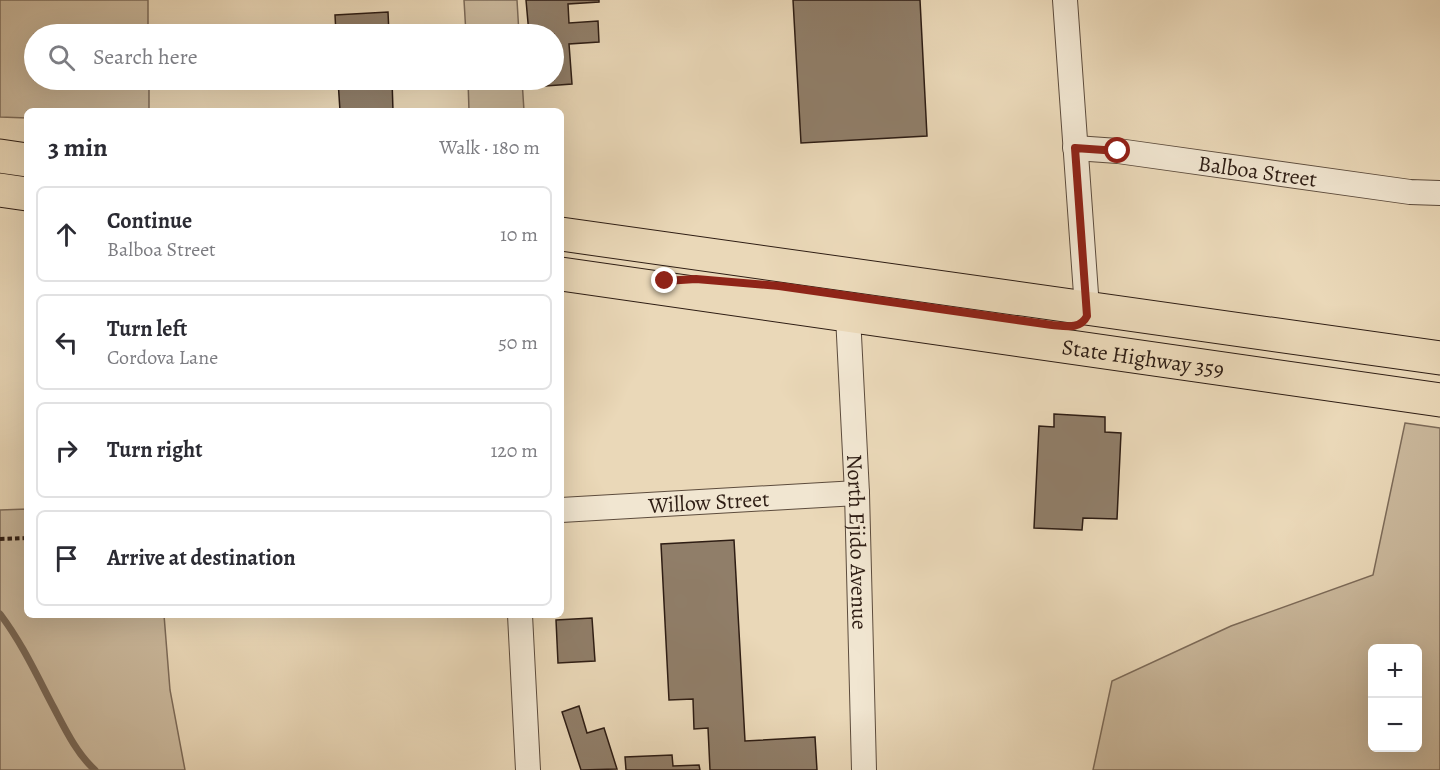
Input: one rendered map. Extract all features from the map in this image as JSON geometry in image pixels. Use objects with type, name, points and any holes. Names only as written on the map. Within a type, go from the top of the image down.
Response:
[{"type":"main road","points":[[0,156],[24,160]]},
{"type":"main road","points":[[0,190],[24,194]]},
{"type":"main road","name":"State Highway 359","points":[[564,234],[1440,358]]},
{"type":"main road","name":"State Highway 359","points":[[564,274],[1440,400]]},
{"type":"main road","points":[[636,285],[696,279],[738,282],[1069,326],[1084,322],[1087,308]]},
{"type":"street","points":[[1065,0],[1087,308]]},
{"type":"street","name":"Balboa Street","points":[[1075,148],[1118,151],[1410,192],[1440,193]]},
{"type":"street","name":"North Ejido Avenue","points":[[848,316],[857,493],[864,770]]},
{"type":"street","name":"Willow Street","points":[[564,510],[857,493]]},
{"type":"street","points":[[520,618],[528,770]]},
{"type":"path","points":[[0,538],[24,538]]},
{"type":"shaded area","points":[[0,0],[148,0],[148,24],[24,24],[24,90],[149,90],[149,108],[24,108],[24,118],[0,117]]},
{"type":"shaded area","points":[[464,0],[517,0],[518,24],[465,24]]},
{"type":"shaded area","points":[[468,90],[523,90],[524,108],[469,108]]},
{"type":"shaded area","points":[[1405,423],[1440,428],[1440,770],[1093,770],[1112,681],[1231,626],[1373,575]]},
{"type":"shaded area","points":[[24,509],[24,618],[164,618],[170,690],[185,770],[0,770],[0,510]]},
{"type":"building","points":[[526,0],[599,0],[599,2],[568,4],[569,23],[598,21],[599,42],[569,44],[572,84],[564,85],[564,24],[528,24]]},
{"type":"building","points":[[793,0],[920,0],[927,136],[801,143]]},
{"type":"building","points":[[388,12],[389,24],[335,24],[335,15]]},
{"type":"building","points":[[339,90],[392,90],[393,108],[340,108]]},
{"type":"building","points":[[1054,414],[1105,417],[1105,432],[1121,433],[1117,519],[1083,518],[1082,530],[1034,528],[1039,426],[1054,427]]},
{"type":"building","points":[[734,540],[745,741],[815,737],[817,770],[710,770],[708,728],[694,729],[693,699],[669,700],[661,544]]},
{"type":"building","points":[[592,618],[595,661],[558,663],[556,620]]},
{"type":"building","points":[[579,706],[587,733],[604,728],[617,769],[581,770],[562,712]]},
{"type":"building","points":[[672,755],[673,766],[699,765],[700,770],[626,770],[625,757]]},
{"type":"waterway","points":[[0,614],[22,648],[72,741],[95,770]]},
{"type":"route","points":[[665,281],[696,279],[779,286],[1052,325],[1078,325],[1084,322],[1087,316],[1075,148],[1118,151]]}]
